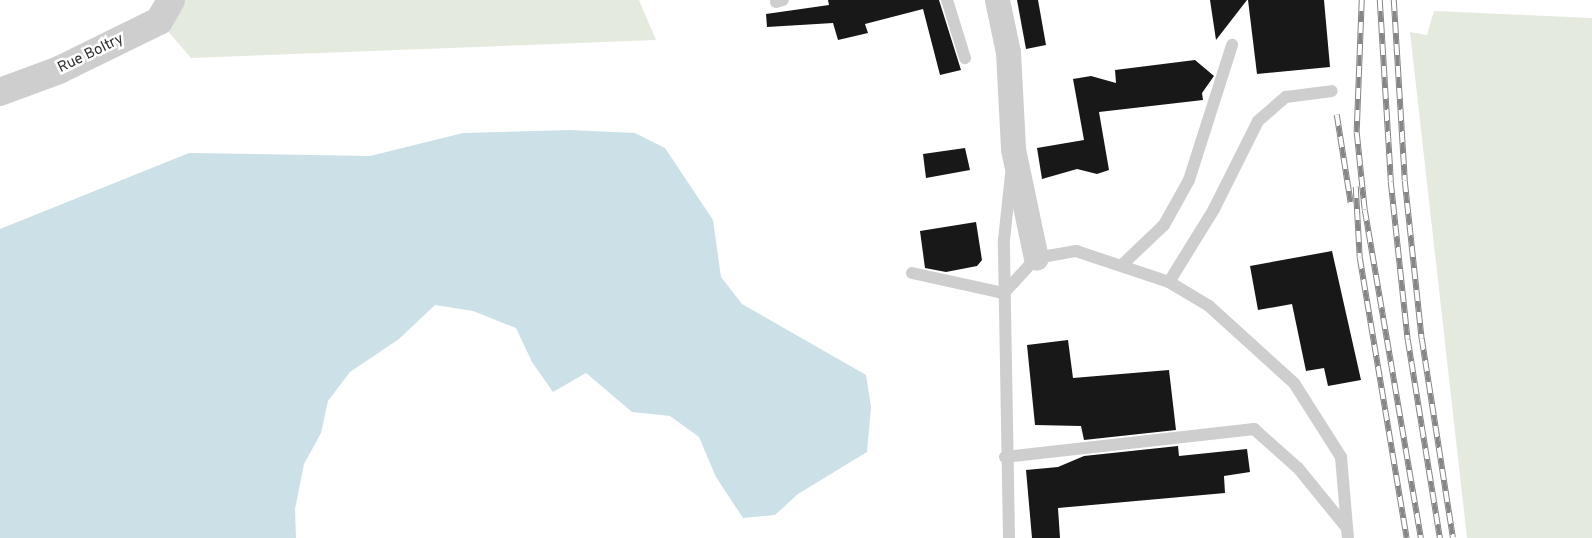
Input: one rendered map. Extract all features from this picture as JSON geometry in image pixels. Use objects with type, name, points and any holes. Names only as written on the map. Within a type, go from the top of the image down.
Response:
[{"type":"street","name":"Rue Boltry","points":[[0,92],[59,70],[159,21],[171,0]]},
{"type":"street","points":[[997,0],[1008,52],[1013,149],[1036,258]]},
{"type":"lane","points":[[947,0],[965,58]]},
{"type":"lane","points":[[1123,264],[1164,225],[1188,180],[1232,44]]},
{"type":"lane","points":[[1169,282],[1214,209],[1258,121],[1286,96],[1332,91]]},
{"type":"lane","points":[[1009,538],[1005,457],[1004,293],[1013,149]]},
{"type":"lane","points":[[1004,293],[1036,258],[1076,251],[1123,264],[1169,282],[1209,306],[1294,383],[1342,457],[1347,533]]},
{"type":"lane","points":[[912,273],[1004,293]]},
{"type":"lane","points":[[1005,457],[1254,429],[1298,468],[1347,533]]},
{"type":"shaded area","points":[[171,0],[639,0],[656,40],[191,58],[159,21]]},
{"type":"shaded area","points":[[1434,11],[1592,18],[1592,538],[1467,538],[1410,32],[1427,35]]},
{"type":"shaded area","points":[[570,130],[635,133],[665,148],[713,220],[721,277],[742,304],[866,375],[871,407],[867,452],[798,494],[775,515],[743,518],[716,477],[699,437],[670,416],[632,412],[586,373],[553,392],[532,362],[516,328],[473,311],[435,305],[399,339],[350,372],[328,401],[321,433],[304,464],[295,509],[296,538],[0,538],[0,229],[189,153],[370,156],[463,133]]},
{"type":"building","points":[[828,0],[939,0],[961,70],[940,75],[923,9],[865,24],[868,33],[838,40],[833,23],[767,27],[766,14],[829,5]]},
{"type":"building","points":[[1017,0],[1038,0],[1046,45],[1026,49]]},
{"type":"building","points":[[1210,0],[1247,0],[1216,40]]},
{"type":"building","points":[[1248,0],[1324,0],[1330,67],[1257,74]]},
{"type":"building","points":[[1195,60],[1214,76],[1202,93],[1203,100],[1099,112],[1109,170],[1097,174],[1077,169],[1042,179],[1037,148],[1084,140],[1073,79],[1091,76],[1116,83],[1115,70]]},
{"type":"building","points":[[965,148],[970,170],[926,178],[923,154]]},
{"type":"building","points":[[976,222],[982,260],[977,266],[946,272],[925,268],[920,231]]},
{"type":"building","points":[[1332,251],[1361,380],[1328,386],[1324,368],[1306,371],[1292,304],[1258,310],[1250,266]]},
{"type":"building","points":[[1068,340],[1073,378],[1169,370],[1176,430],[1084,440],[1081,426],[1035,425],[1027,345]]},
{"type":"building","points":[[1178,446],[1179,456],[1247,449],[1250,472],[1224,476],[1225,493],[1058,508],[1060,538],[1032,538],[1026,470],[1058,467],[1084,456]]},
{"type":"railway","points":[[1362,0],[1357,133],[1365,210],[1421,538]]},
{"type":"railway","points":[[1380,0],[1391,182],[1408,340],[1440,538]]},
{"type":"railway","points":[[1394,0],[1405,181],[1422,339],[1453,538]]},
{"type":"railway","points":[[1337,115],[1351,203]]},
{"type":"railway","points":[[1356,187],[1360,258],[1407,538]]}]
